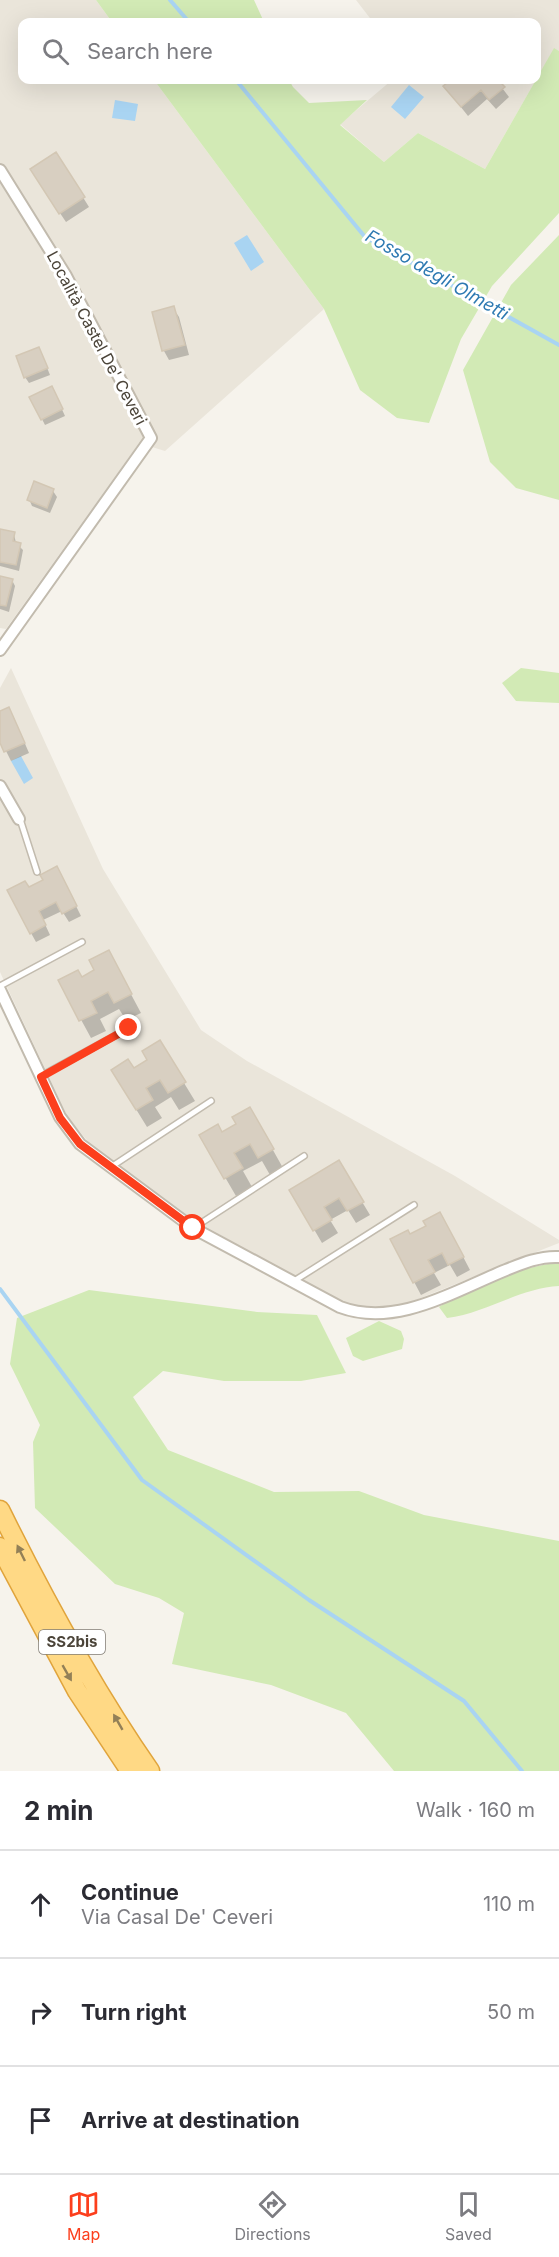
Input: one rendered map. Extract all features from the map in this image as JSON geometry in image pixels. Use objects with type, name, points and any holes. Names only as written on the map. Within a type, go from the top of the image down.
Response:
[{"type":"highway","name":"SS2bis","points":[[0,1510],[29,1570],[124,1734],[150,1771]]},
{"type":"highway","name":"SS2bis","points":[[0,1547],[72,1682],[130,1771]]},
{"type":"street","name":"Località Castel De' Ceveri","points":[[0,170],[66,276],[151,438],[0,650]]},
{"type":"street","points":[[0,786],[19,819]]},
{"type":"street","points":[[0,988],[68,1131],[109,1168],[193,1228],[340,1307],[357,1313],[391,1314],[530,1260],[559,1257]]},
{"type":"lane","points":[[19,819],[37,872]]},
{"type":"lane","points":[[0,988],[82,942]]},
{"type":"lane","points":[[41,1077],[129,1028]]},
{"type":"lane","points":[[109,1168],[212,1101]]},
{"type":"lane","points":[[193,1228],[304,1156]]},
{"type":"lane","points":[[294,1281],[414,1205]]},
{"type":"shaded area","points":[[0,0],[96,0],[109,18],[18,18],[18,84],[157,84],[324,309],[165,451],[139,443],[6,629],[0,628]]},
{"type":"shaded area","points":[[356,0],[559,0],[559,51],[554,49],[541,72],[541,18],[370,18]]},
{"type":"shaded area","points":[[387,84],[534,84],[485,169],[418,133],[384,162],[340,124]]},
{"type":"shaded area","points":[[11,668],[103,869],[201,1030],[247,1061],[455,1176],[559,1240],[559,1243],[390,1310],[374,1311],[343,1305],[196,1221],[120,1172],[90,1144],[67,1116],[0,972],[0,688]]},
{"type":"green space","points":[[96,0],[254,0],[262,18],[109,18]]},
{"type":"green space","points":[[554,48],[559,51],[559,213],[492,286],[461,339],[429,423],[397,418],[360,390],[324,309],[157,84],[291,84],[309,103],[367,100],[340,125],[384,162],[418,133],[485,169],[533,84],[541,84],[541,71]]},
{"type":"green space","points":[[559,235],[559,500],[516,488],[490,462],[463,370],[511,285]]},
{"type":"green space","points":[[521,668],[559,673],[559,703],[516,701],[502,683]]},
{"type":"green space","points":[[559,1262],[559,1286],[531,1291],[475,1311],[447,1318],[439,1307],[496,1278]]},
{"type":"green space","points":[[89,1290],[257,1312],[317,1315],[346,1373],[301,1381],[224,1381],[163,1371],[133,1397],[168,1450],[274,1492],[359,1491],[424,1515],[559,1541],[559,1771],[394,1771],[346,1713],[271,1685],[172,1664],[184,1613],[159,1598],[115,1584],[35,1508],[33,1442],[40,1425],[10,1364],[17,1318]]},
{"type":"green space","points":[[379,1321],[401,1331],[404,1339],[402,1349],[363,1361],[353,1356],[346,1338]]},
{"type":"water","points":[[409,85],[424,97],[405,119],[391,107]]},
{"type":"water","points":[[115,100],[138,104],[135,121],[112,118]]},
{"type":"water","points":[[247,235],[264,262],[251,271],[234,243]]},
{"type":"water","points":[[21,756],[33,778],[24,784],[11,761]]},
{"type":"building","points":[[446,84],[502,84],[505,87],[489,100],[481,90],[461,107],[443,86]]},
{"type":"building","points":[[56,152],[85,197],[59,214],[30,169]]},
{"type":"building","points":[[174,306],[185,345],[162,351],[152,312]]},
{"type":"building","points":[[39,347],[48,368],[24,378],[16,356]]},
{"type":"building","points":[[52,386],[63,409],[41,420],[29,397]]},
{"type":"building","points":[[34,481],[54,489],[47,508],[27,500]]},
{"type":"building","points":[[0,529],[15,532],[13,541],[21,543],[16,565],[0,562]]},
{"type":"building","points":[[0,576],[13,579],[6,606],[0,605]]},
{"type":"building","points":[[9,707],[25,743],[4,752],[0,743],[0,711]]},
{"type":"building","points":[[57,866],[77,906],[62,914],[56,902],[39,911],[46,925],[30,934],[7,890],[25,881],[29,887],[43,880],[40,875]]},
{"type":"building","points":[[109,950],[132,994],[114,1003],[108,992],[91,1001],[97,1013],[79,1021],[58,980],[78,970],[82,977],[94,970],[89,960]]},
{"type":"building","points":[[160,1040],[186,1082],[168,1093],[160,1080],[146,1088],[153,1100],[136,1110],[111,1070],[128,1059],[134,1068],[147,1060],[142,1051]]},
{"type":"building","points":[[250,1107],[274,1149],[258,1158],[250,1144],[234,1153],[243,1168],[224,1179],[199,1135],[218,1124],[222,1132],[236,1124],[232,1117]]},
{"type":"building","points":[[339,1160],[364,1202],[347,1211],[339,1198],[324,1207],[332,1220],[313,1231],[289,1190]]},
{"type":"building","points":[[440,1212],[464,1257],[448,1265],[442,1253],[428,1260],[435,1272],[413,1283],[390,1239],[408,1230],[410,1234],[426,1226],[423,1221]]},
{"type":"waterway","name":"Fosso degli Olmetti","points":[[170,0],[186,18]]},
{"type":"waterway","name":"Fosso degli Olmetti","points":[[239,84],[365,237],[559,345]]},
{"type":"waterway","points":[[0,1289],[142,1480],[309,1600],[464,1701],[522,1771]]},
{"type":"route","points":[[129,1028],[41,1077],[60,1118],[80,1144],[109,1168],[193,1228]]}]
